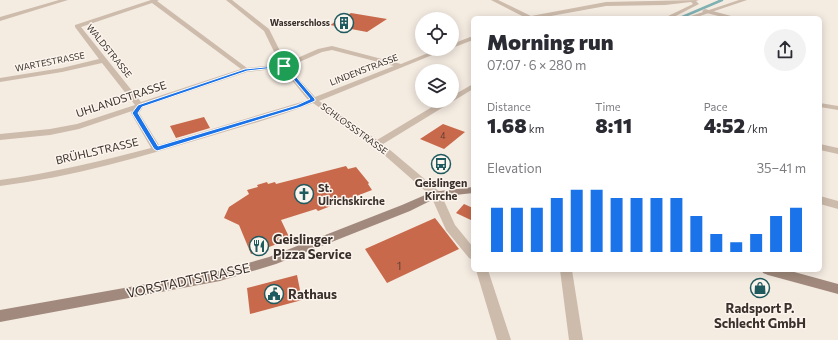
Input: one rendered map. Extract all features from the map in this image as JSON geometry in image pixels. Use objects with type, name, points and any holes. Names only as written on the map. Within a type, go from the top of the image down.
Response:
[{"type":"main road","name":"VORSTADTSTRASSE","points":[[0,316],[220,276],[272,261],[406,208],[436,194],[471,190]]},
{"type":"main road","points":[[775,272],[838,289]]},
{"type":"street","points":[[0,19],[65,0]]},
{"type":"street","name":"SCHLOSSSTRASSE","points":[[229,0],[267,30],[284,66],[313,100],[377,144],[436,194]]},
{"type":"street","points":[[495,0],[527,16]]},
{"type":"street","points":[[542,16],[606,4],[664,3],[695,0],[696,4],[671,16]]},
{"type":"street","points":[[693,16],[742,0]]},
{"type":"street","points":[[155,1],[246,70],[284,66],[320,50],[332,48],[402,66]]},
{"type":"street","name":"WALDSTRASSE","points":[[140,106],[77,26],[155,1]]},
{"type":"street","points":[[705,11],[726,16]]},
{"type":"street","points":[[459,43],[471,39]]},
{"type":"street","name":"LINDENSTRASSE","points":[[313,100],[427,56]]},
{"type":"street","name":"WARTESTRASSE","points":[[0,80],[62,70],[104,60]]},
{"type":"street","name":"UHLANDSTRASSE","points":[[0,137],[58,131],[79,126],[246,70]]},
{"type":"street","points":[[459,95],[471,87]]},
{"type":"street","name":"BRÜHLSTRASSE","points":[[0,183],[23,180],[100,164],[157,149],[299,106],[313,100]]},
{"type":"street","points":[[822,105],[838,108]]},
{"type":"street","points":[[140,106],[135,113],[157,149]]},
{"type":"street","points":[[377,144],[436,108]]},
{"type":"street","points":[[822,147],[838,151]]},
{"type":"street","points":[[436,194],[450,227],[471,253]]},
{"type":"street","points":[[822,201],[838,205]]},
{"type":"street","points":[[483,272],[504,340]]},
{"type":"street","points":[[566,272],[576,340]]},
{"type":"building","name":"Wasserschloss","points":[[351,13],[387,19],[367,32],[330,25]]},
{"type":"building","points":[[204,117],[210,128],[176,138],[170,126]]},
{"type":"building","points":[[443,124],[465,132],[444,149],[420,139]]},
{"type":"building","name":"St. Ulrichskirche","points":[[346,166],[348,169],[356,167],[369,183],[368,184],[372,190],[318,211],[316,209],[281,220],[290,239],[251,254],[239,225],[224,218],[229,207],[249,194],[247,190],[258,187],[257,185],[267,182],[268,184],[275,182],[276,184]]},
{"type":"building","points":[[464,204],[471,207],[471,220],[456,213]]},
{"type":"building","points":[[435,218],[459,249],[387,283],[365,249]]},
{"type":"building","name":"Rathaus","points":[[297,275],[302,300],[250,314],[247,288]]},
{"type":"waterway","points":[[685,16],[722,0]]},
{"type":"place","name":"Wasserschloss","points":[[344,23]]},
{"type":"place","name":"Geislingen Kirche","points":[[441,164]]},
{"type":"place","name":"St. Ulrichskirche","points":[[304,194]]},
{"type":"place","name":"Geislinger Pizza Service","points":[[259,246]]},
{"type":"place","name":"Radsport P. Schlecht GmbH","points":[[760,288]]},
{"type":"place","name":"Rathaus","points":[[274,294]]},
{"type":"route","points":[[284,66],[313,100],[299,106],[157,149],[135,113],[140,106],[246,70],[284,66]]}]
